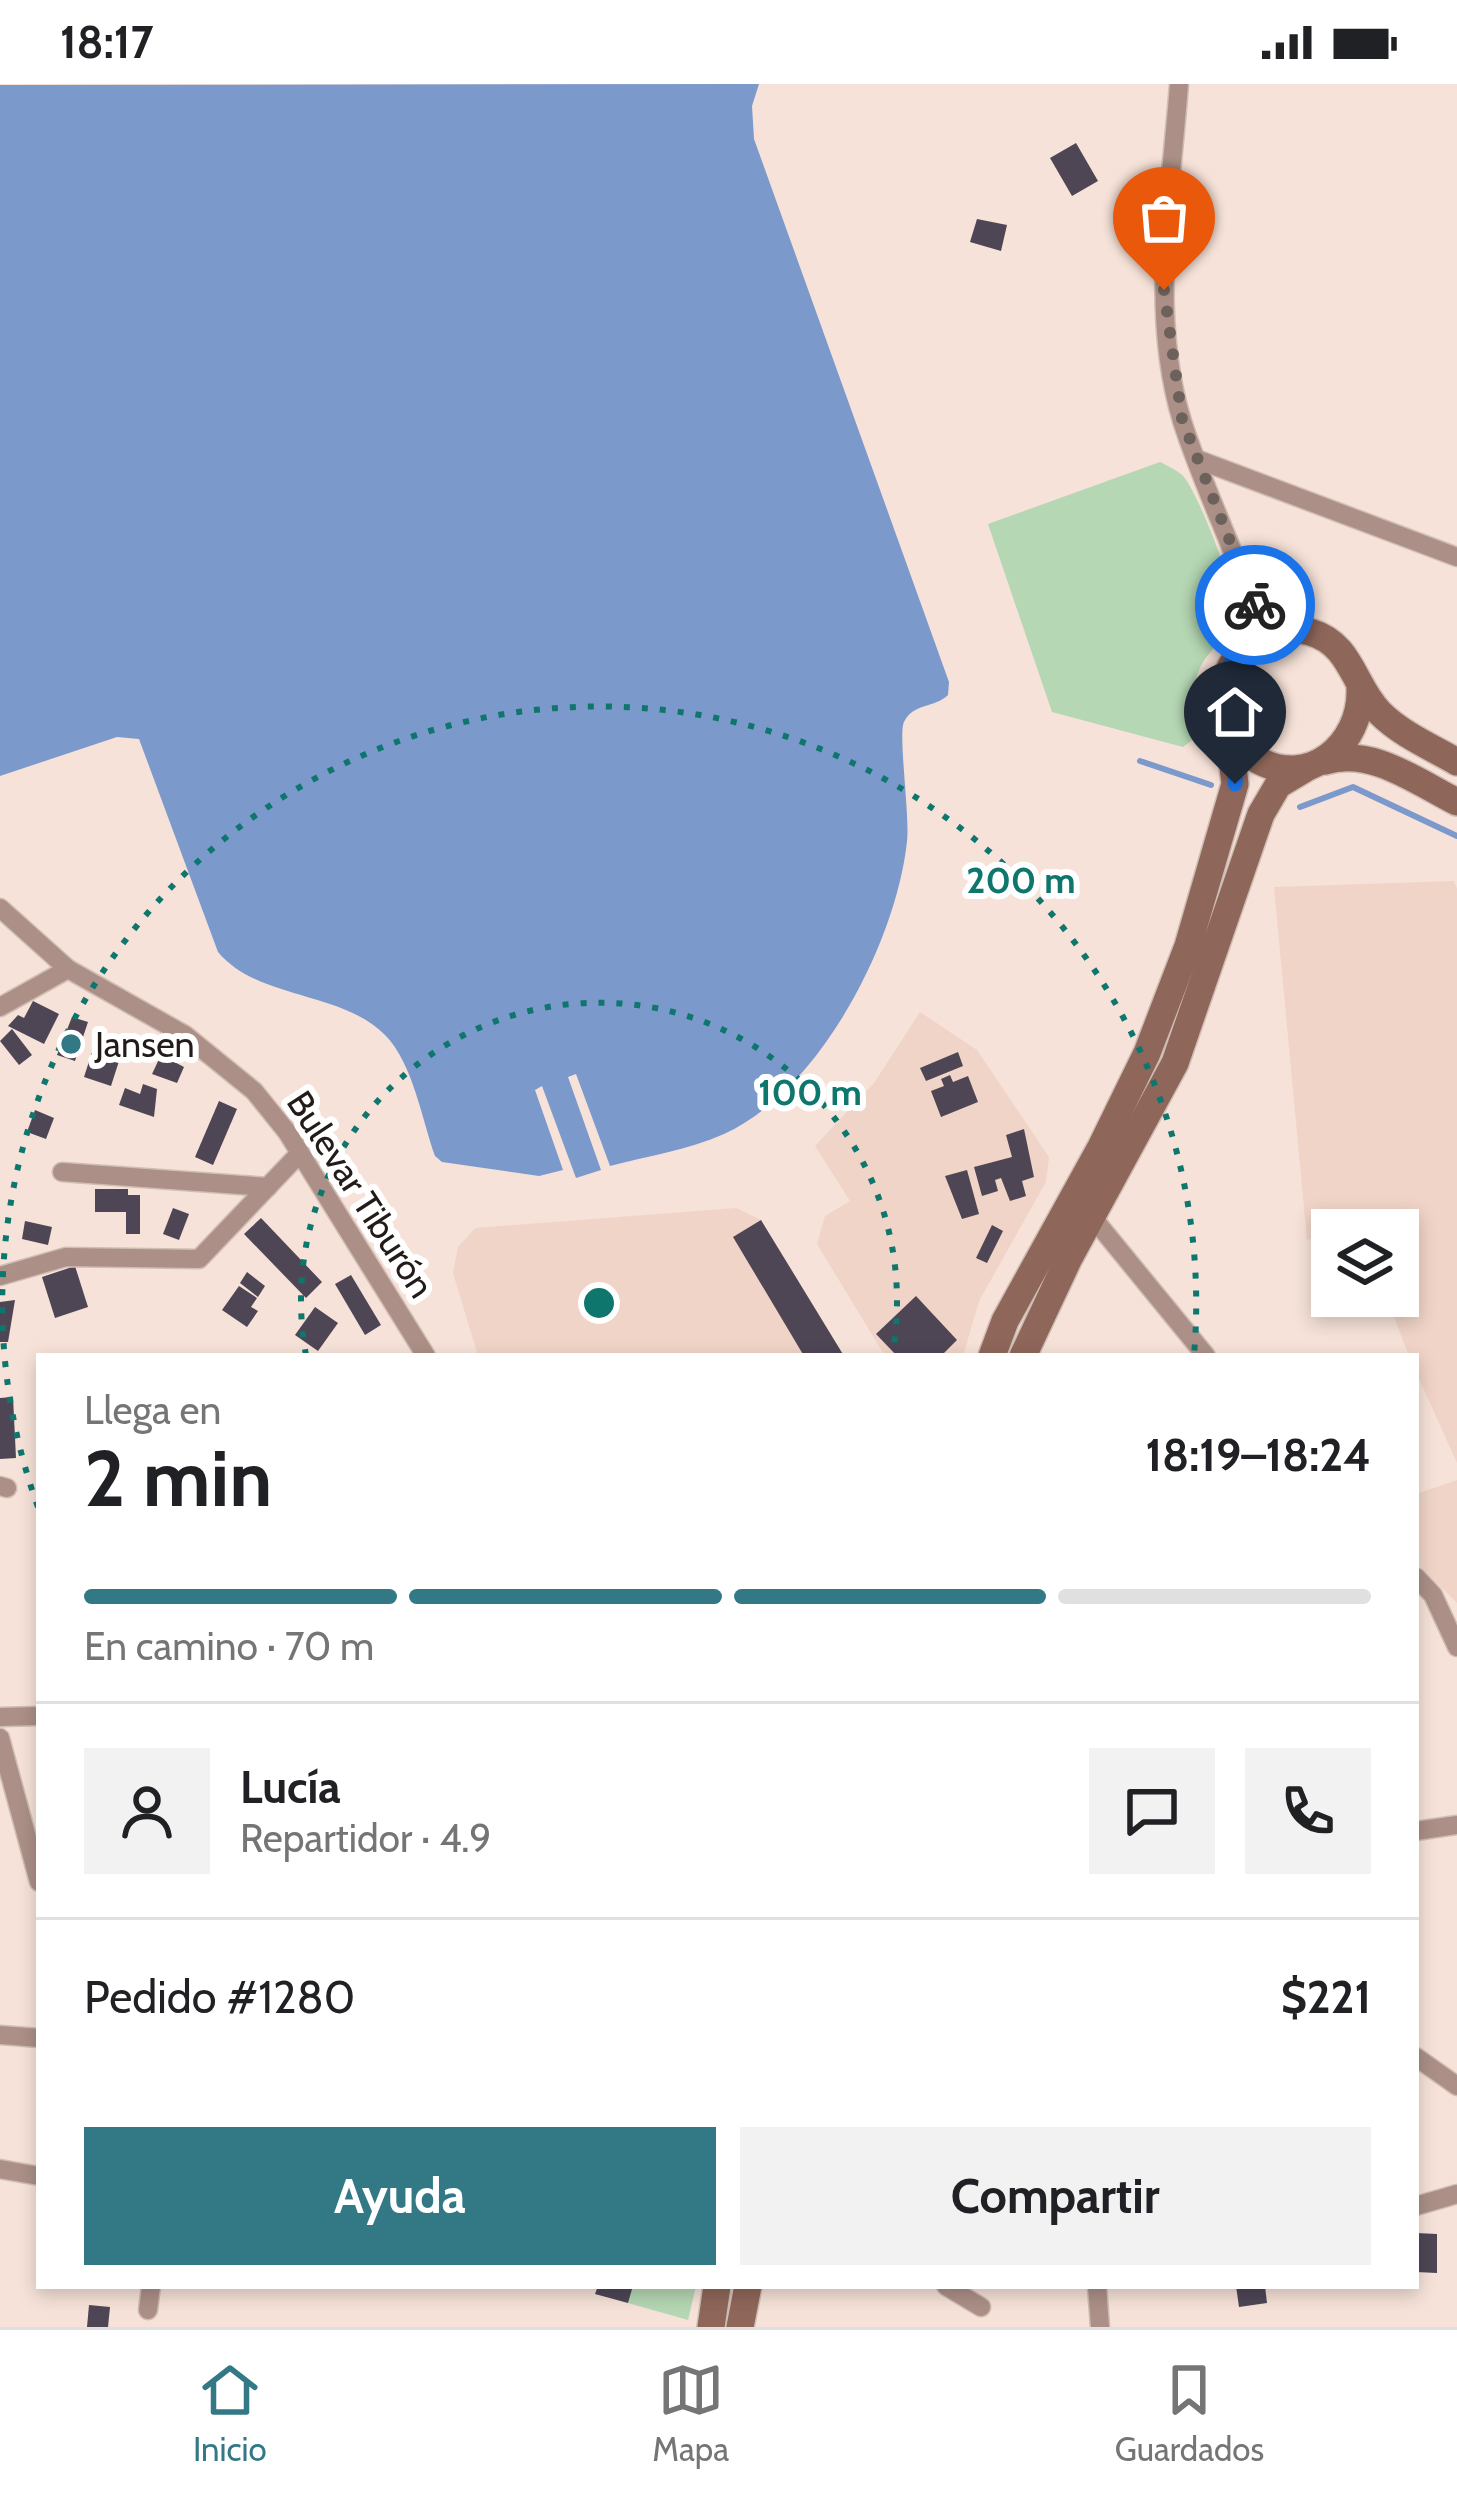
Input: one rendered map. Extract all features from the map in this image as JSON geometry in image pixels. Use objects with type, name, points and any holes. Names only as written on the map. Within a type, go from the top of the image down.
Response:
[{"type":"street","points":[[1179,84],[1164,290],[1182,419],[1264,635]]},
{"type":"street","points":[[1199,460],[1457,556]]},
{"type":"street","points":[[993,1353],[1023,1286],[1138,1072],[1180,968],[1235,784],[1221,709],[1227,670],[1242,649],[1264,635],[1305,631],[1331,642],[1350,662],[1360,689],[1396,728],[1457,762]]},
{"type":"street","points":[[1025,1353],[1175,1063],[1261,814],[1278,784],[1314,765],[1352,732],[1360,689]]},
{"type":"street","points":[[1229,733],[1257,760],[1282,769],[1346,756],[1372,760],[1457,802]]},
{"type":"street","name":"Bulevar Tiburón","points":[[0,908],[68,969],[185,1035],[231,1069],[273,1113],[424,1353]]},
{"type":"street","points":[[0,1007],[68,969]]},
{"type":"street","points":[[0,1276],[66,1257],[199,1258],[300,1153]]},
{"type":"street","points":[[62,1172],[268,1187]]},
{"type":"street","points":[[1093,1218],[1204,1353]]},
{"type":"street","points":[[1424,1597],[1455,1638]]},
{"type":"street","points":[[0,1717],[36,1716]]},
{"type":"street","points":[[0,1738],[36,1867]]},
{"type":"street","points":[[1419,1831],[1457,1825]]},
{"type":"street","points":[[0,2035],[36,2038]]},
{"type":"street","points":[[1419,2059],[1457,2086]]},
{"type":"street","points":[[0,2169],[36,2175]]},
{"type":"street","points":[[1419,2205],[1457,2194]]},
{"type":"street","points":[[148,2310],[151,2289]]},
{"type":"street","points":[[711,2327],[717,2289]]},
{"type":"street","points":[[740,2327],[747,2289]]},
{"type":"street","points":[[951,2289],[981,2307]]},
{"type":"street","points":[[1097,2289],[1100,2327]]},
{"type":"shaded area","points":[[1454,881],[1457,1463],[1419,1379],[1419,1353],[1408,1353],[1394,1317],[1419,1317],[1419,1209],[1311,1209],[1311,1238],[1307,1240],[1274,887]]},
{"type":"shaded area","points":[[920,1012],[977,1050],[1049,1157],[1046,1182],[979,1301],[964,1353],[883,1353],[817,1244],[825,1216],[850,1201],[815,1146],[874,1083]]},
{"type":"shaded area","points":[[736,1208],[761,1220],[842,1353],[477,1353],[453,1273],[458,1247],[475,1228]]},
{"type":"shaded area","points":[[1457,1480],[1457,1603],[1419,1565],[1419,1493]]},
{"type":"green space","points":[[1160,462],[1182,475],[1190,487],[1215,542],[1232,599],[1226,628],[1198,672],[1197,706],[1203,732],[1183,747],[1052,712],[988,524]]},
{"type":"green space","points":[[632,2289],[695,2289],[688,2320],[628,2303]]},
{"type":"water","points":[[759,84],[752,106],[754,139],[949,682],[948,695],[913,712],[904,722],[907,841],[888,922],[848,1008],[821,1048],[792,1084],[759,1113],[724,1134],[610,1166],[576,1074],[568,1077],[601,1170],[576,1178],[542,1086],[535,1090],[563,1170],[539,1176],[442,1162],[435,1156],[403,1061],[385,1035],[346,1010],[255,979],[218,952],[139,739],[117,737],[0,776],[0,85]]},
{"type":"building","points":[[1076,143],[1098,181],[1072,196],[1050,158]]},
{"type":"building","points":[[977,219],[1007,225],[1001,251],[970,242]]},
{"type":"building","points":[[33,1001],[59,1014],[44,1044],[8,1026],[18,1015],[24,1018]]},
{"type":"building","name":"Jansen","points":[[72,1017],[88,1022],[75,1061],[57,1055]]},
{"type":"building","points":[[12,1029],[32,1055],[19,1065],[0,1041]]},
{"type":"building","points":[[122,1037],[137,1045],[128,1062],[120,1058],[111,1086],[84,1077],[93,1049],[113,1055]]},
{"type":"building","points":[[958,1052],[963,1066],[926,1081],[920,1068]]},
{"type":"building","points":[[161,1055],[184,1067],[177,1083],[152,1074]]},
{"type":"building","points":[[950,1075],[953,1082],[968,1076],[978,1102],[941,1117],[931,1091],[944,1086],[941,1079]]},
{"type":"building","points":[[143,1084],[157,1089],[154,1117],[119,1105],[125,1088],[140,1094]]},
{"type":"building","points":[[219,1101],[237,1109],[213,1165],[195,1157]]},
{"type":"building","points":[[35,1110],[54,1118],[46,1139],[27,1132]]},
{"type":"building","points":[[1024,1129],[1034,1177],[1022,1181],[1026,1196],[1010,1201],[1001,1178],[995,1180],[998,1191],[982,1196],[974,1167],[1012,1157],[1006,1135]]},
{"type":"building","points":[[967,1170],[979,1214],[962,1219],[945,1176]]},
{"type":"building","points":[[95,1189],[128,1189],[128,1195],[140,1195],[140,1234],[126,1234],[126,1212],[95,1212]]},
{"type":"building","points":[[173,1208],[189,1214],[179,1240],[163,1234]]},
{"type":"building","points":[[261,1218],[322,1282],[306,1298],[244,1234]]},
{"type":"building","points":[[761,1220],[842,1353],[802,1353],[733,1237]]},
{"type":"building","points":[[25,1221],[52,1227],[48,1245],[22,1239]]},
{"type":"building","points":[[992,1225],[1003,1231],[987,1263],[976,1258]]},
{"type":"building","points":[[75,1266],[88,1307],[55,1318],[42,1277]]},
{"type":"building","points":[[247,1272],[265,1286],[258,1297],[240,1283]]},
{"type":"building","points":[[351,1275],[381,1325],[365,1335],[335,1284]]},
{"type":"building","points":[[239,1286],[257,1298],[251,1307],[258,1311],[247,1327],[222,1310]]},
{"type":"building","points":[[916,1296],[957,1340],[944,1353],[894,1353],[876,1334]]},
{"type":"building","points":[[15,1300],[8,1342],[0,1342],[0,1302]]},
{"type":"building","points":[[315,1307],[338,1323],[318,1351],[295,1335]]},
{"type":"building","points":[[13,1397],[16,1458],[0,1459],[0,1398]]},
{"type":"building","points":[[1419,2233],[1437,2234],[1437,2273],[1419,2272]]},
{"type":"building","points":[[597,2289],[632,2289],[628,2303],[595,2294]]},
{"type":"building","points":[[1236,2289],[1265,2289],[1267,2303],[1239,2307]]},
{"type":"building","points":[[89,2305],[110,2307],[108,2327],[87,2327]]},
{"type":"waterway","points":[[1140,761],[1211,785]]},
{"type":"waterway","points":[[1300,807],[1353,787],[1457,836]]},
{"type":"way so far","points":[[1164,290],[1182,419],[1255,605]]},
{"type":"place","name":"Jansen","points":[[71,1044]]},
{"type":"route","points":[[1235,784],[1236,754],[1221,695],[1234,659],[1264,635],[1255,605]]}]
